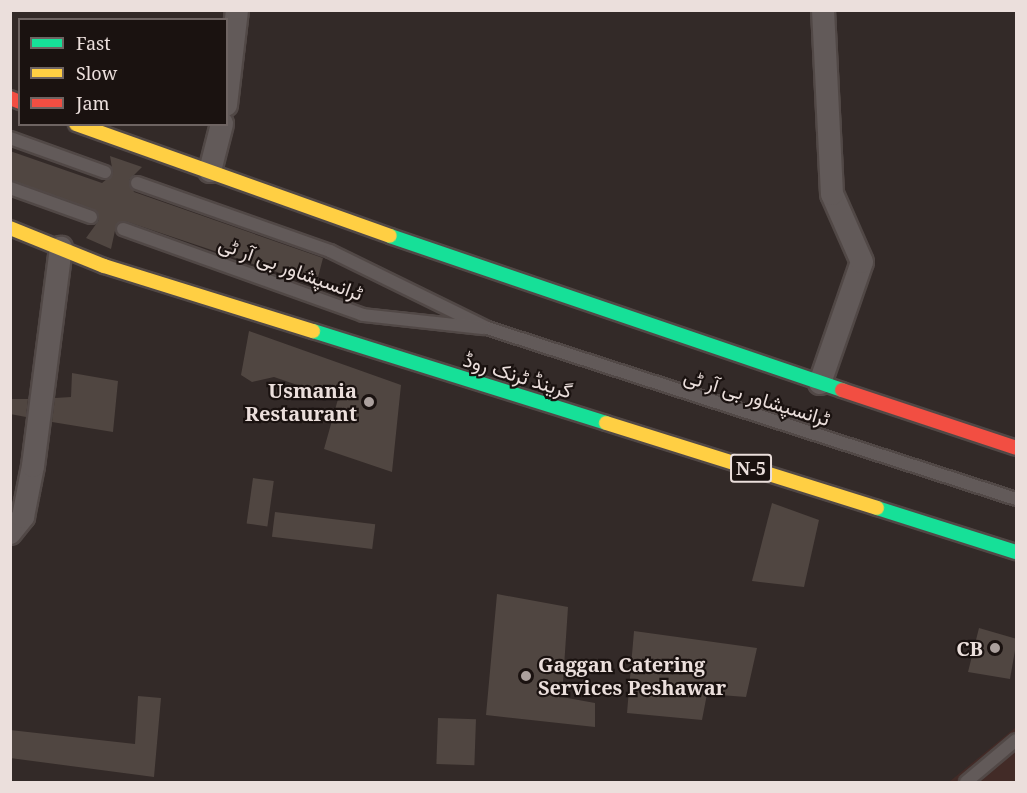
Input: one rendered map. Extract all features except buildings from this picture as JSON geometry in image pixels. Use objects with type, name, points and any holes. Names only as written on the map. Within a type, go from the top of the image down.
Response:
[{"type":"highway","points":[[82,126],[820,383],[1017,448]]},
{"type":"highway","name":"گرینڈ ٹرنک روڈ","points":[[10,228],[61,248],[1017,552]]},
{"type":"street","points":[[228,88],[237,10]]},
{"type":"street","points":[[820,383],[862,262],[832,194],[823,10]]},
{"type":"street","points":[[210,171],[221,126]]},
{"type":"street","points":[[10,533],[23,517],[33,466],[61,248]]},
{"type":"lane","points":[[10,138],[105,171]]},
{"type":"lane","name":"ٹرانسپشاور بی آر ٹی","points":[[137,183],[350,259],[487,328],[1017,499]]},
{"type":"lane","points":[[10,188],[91,217]]},
{"type":"lane","name":"ٹرانسپشاور بی آر ٹی","points":[[123,228],[363,315],[487,328]]},
{"type":"lane","points":[[966,783],[1017,740]]},
{"type":"shaded area","points":[[1016,727],[1016,782],[949,782]]},
{"type":"traffic: fast","points":[[390,236],[842,390]]},
{"type":"traffic: fast","points":[[313,331],[606,423]]},
{"type":"traffic: fast","points":[[877,508],[1016,552]]},
{"type":"traffic: slow","points":[[82,126],[390,236]]},
{"type":"traffic: slow","points":[[10,228],[104,266],[313,331]]},
{"type":"traffic: slow","points":[[606,423],[877,508]]},
{"type":"traffic: jam","points":[[10,98],[18,101]]},
{"type":"traffic: jam","points":[[842,390],[1016,448]]},
{"type":"place","name":"Usmania Restaurant","points":[[369,402]]},
{"type":"place","name":"CB","points":[[995,648]]},
{"type":"place","name":"Gaggan Catering Services Peshawar","points":[[526,676]]}]
